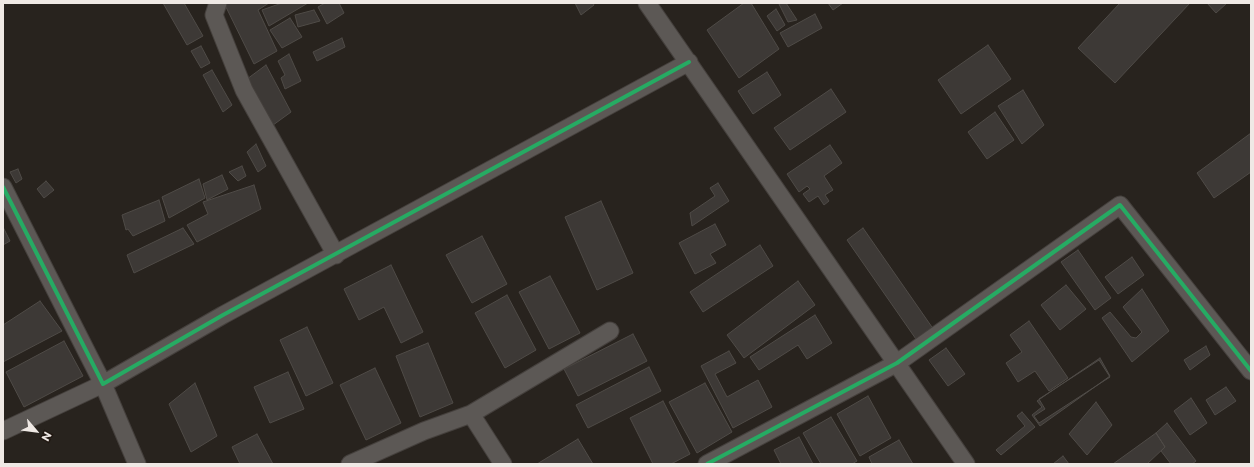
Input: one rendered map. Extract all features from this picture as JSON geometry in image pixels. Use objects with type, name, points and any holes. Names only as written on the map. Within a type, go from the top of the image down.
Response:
[{"type":"street","points":[[218,3],[214,15],[244,90],[336,255]]},
{"type":"street","points":[[647,3],[966,464]]},
{"type":"street","points":[[3,431],[103,384],[223,315],[689,62]]},
{"type":"street","points":[[3,187],[103,384],[137,464]]},
{"type":"street","points":[[707,464],[897,363],[1120,205],[1251,371]]},
{"type":"street","points":[[350,464],[424,431],[471,414],[610,331]]},
{"type":"street","points":[[471,414],[503,464]]},
{"type":"building","points":[[163,3],[184,3],[203,36],[187,45]]},
{"type":"building","points":[[224,3],[269,3],[258,10],[277,51],[254,64]]},
{"type":"building","points":[[282,3],[308,3],[269,26],[262,10]]},
{"type":"building","points":[[325,3],[339,3],[344,13],[327,24],[318,7]]},
{"type":"building","points":[[575,3],[593,3],[594,5],[581,15]]},
{"type":"building","points":[[744,3],[751,3],[779,49],[739,78],[707,30]]},
{"type":"building","points":[[786,3],[797,20],[788,22],[779,4]]},
{"type":"building","points":[[828,3],[843,3],[833,10]]},
{"type":"building","points":[[1120,3],[1190,3],[1115,83],[1078,48]]},
{"type":"building","points":[[1207,3],[1227,3],[1216,13]]},
{"type":"building","points":[[776,9],[785,25],[777,31],[767,16]]},
{"type":"building","points":[[314,10],[320,21],[298,27],[295,15]]},
{"type":"building","points":[[815,14],[822,28],[788,47],[780,33]]},
{"type":"building","points":[[290,18],[302,37],[282,48],[270,30]]},
{"type":"building","points":[[342,38],[345,47],[317,61],[313,52]]},
{"type":"building","points":[[988,45],[1011,79],[961,114],[938,80]]},
{"type":"building","points":[[201,46],[210,63],[201,68],[191,51]]},
{"type":"building","points":[[289,54],[301,81],[285,89],[281,78],[285,75],[278,61]]},
{"type":"building","points":[[266,65],[291,112],[269,128],[243,82]]},
{"type":"building","points":[[212,70],[232,105],[223,112],[203,75]]},
{"type":"building","points":[[767,72],[781,95],[753,114],[738,91]]},
{"type":"building","points":[[831,89],[846,112],[790,150],[774,128]]},
{"type":"building","points":[[1023,90],[1044,125],[1022,144],[998,106]]},
{"type":"building","points":[[995,112],[1014,140],[987,159],[968,132]]},
{"type":"building","points":[[1251,133],[1251,172],[1214,198],[1197,173]]},
{"type":"building","points":[[256,144],[266,166],[258,172],[247,152]]},
{"type":"building","points":[[830,145],[842,163],[824,176],[833,190],[825,195],[829,201],[824,205],[818,196],[809,202],[803,194],[810,189],[807,186],[799,192],[787,174]]},
{"type":"building","points":[[242,166],[246,176],[238,181],[229,172]]},
{"type":"building","points":[[18,169],[22,179],[16,183],[10,172]]},
{"type":"building","points":[[222,175],[228,189],[207,200],[203,184]]},
{"type":"building","points":[[199,179],[205,198],[169,218],[162,197]]},
{"type":"building","points":[[46,181],[54,190],[44,198],[37,189]]},
{"type":"building","points":[[718,183],[729,201],[692,226],[690,213],[715,196],[710,188]]},
{"type":"building","points":[[254,185],[261,209],[197,242],[187,225],[208,214],[203,202]]},
{"type":"building","points":[[159,200],[165,221],[133,236],[128,229],[126,230],[122,215]]},
{"type":"building","points":[[601,201],[633,273],[597,290],[565,217]]},
{"type":"building","points":[[715,224],[726,245],[710,254],[716,263],[695,274],[679,243]]},
{"type":"building","points":[[3,227],[10,241],[3,245]]},
{"type":"building","points":[[183,228],[194,244],[134,273],[127,255]]},
{"type":"building","points":[[863,228],[934,330],[918,342],[847,240]]},
{"type":"building","points":[[482,236],[507,284],[472,303],[446,255]]},
{"type":"building","points":[[760,245],[773,266],[703,312],[690,292]]},
{"type":"building","points":[[1078,250],[1111,298],[1095,310],[1061,262]]},
{"type":"building","points":[[1132,257],[1144,275],[1118,294],[1105,277]]},
{"type":"building","points":[[391,265],[423,332],[401,343],[384,307],[359,320],[344,289]]},
{"type":"building","points":[[550,276],[580,333],[549,349],[519,292]]},
{"type":"building","points":[[798,281],[815,305],[744,358],[727,335]]},
{"type":"building","points":[[1066,285],[1086,309],[1060,330],[1041,305]]},
{"type":"building","points":[[1142,289],[1169,331],[1132,362],[1102,318],[1110,312],[1131,337],[1136,338],[1142,332],[1123,307]]},
{"type":"building","points":[[507,295],[536,350],[505,368],[475,313]]},
{"type":"building","points":[[40,301],[62,331],[3,362],[3,325]]},
{"type":"building","points":[[815,315],[832,343],[807,359],[798,345],[759,370],[750,357]]},
{"type":"building","points":[[1029,321],[1068,378],[1049,391],[1035,371],[1018,382],[1006,363],[1022,352],[1010,335]]},
{"type":"building","points":[[307,327],[333,383],[306,396],[280,340]]},
{"type":"building","points":[[633,334],[647,361],[578,396],[564,369]]},
{"type":"building","points":[[64,341],[83,376],[24,407],[6,372]]},
{"type":"building","points":[[428,343],[453,403],[420,417],[396,356]]},
{"type":"building","points":[[1206,346],[1210,355],[1190,370],[1184,360]]},
{"type":"building","points":[[946,348],[965,374],[948,386],[929,360]]},
{"type":"building","points":[[729,351],[736,363],[715,374],[727,397],[758,380],[772,407],[733,428],[701,366]]},
{"type":"building","points":[[1100,358],[1110,376],[1040,426],[1032,415],[1042,407],[1037,401]]},
{"type":"building","points":[[1099,360],[1110,377],[1039,423],[1034,416],[1045,409],[1039,399]]},
{"type":"building","points":[[649,367],[661,391],[588,428],[576,405]]},
{"type":"building","points":[[375,368],[401,423],[366,440],[340,385]]},
{"type":"building","points":[[288,372],[304,409],[270,423],[254,387]]},
{"type":"building","points":[[195,383],[217,436],[191,452],[169,404]]},
{"type":"building","points":[[705,383],[732,432],[697,453],[669,402]]},
{"type":"building","points":[[1226,387],[1236,401],[1215,415],[1206,400]]},
{"type":"building","points":[[868,396],[891,438],[860,456],[837,414]]},
{"type":"building","points":[[1191,398],[1207,423],[1190,435],[1174,411]]},
{"type":"building","points":[[663,401],[690,454],[671,464],[653,464],[630,418]]},
{"type":"building","points":[[1096,402],[1112,425],[1087,455],[1069,434]]},
{"type":"building","points":[[1022,412],[1035,427],[1001,455],[996,450],[1025,426],[1017,416]]},
{"type":"building","points":[[831,417],[857,461],[852,464],[821,464],[803,433]]},
{"type":"building","points":[[1167,423],[1196,461],[1192,464],[1171,464],[1161,451],[1165,447],[1156,433]]},
{"type":"building","points":[[1156,433],[1165,447],[1147,464],[1113,464]]},
{"type":"building","points":[[257,434],[273,464],[240,464],[232,447]]},
{"type":"building","points":[[799,437],[813,464],[781,464],[774,450]]},
{"type":"building","points":[[578,439],[593,464],[537,464]]},
{"type":"building","points":[[899,440],[913,464],[872,464],[869,457]]},
{"type":"building","points":[[1063,456],[1069,464],[1053,464]]},
{"type":"cycle path","points":[[3,187],[103,384],[223,315],[689,62]]},
{"type":"cycle path","points":[[707,464],[897,363],[1120,205],[1251,371]]}]
